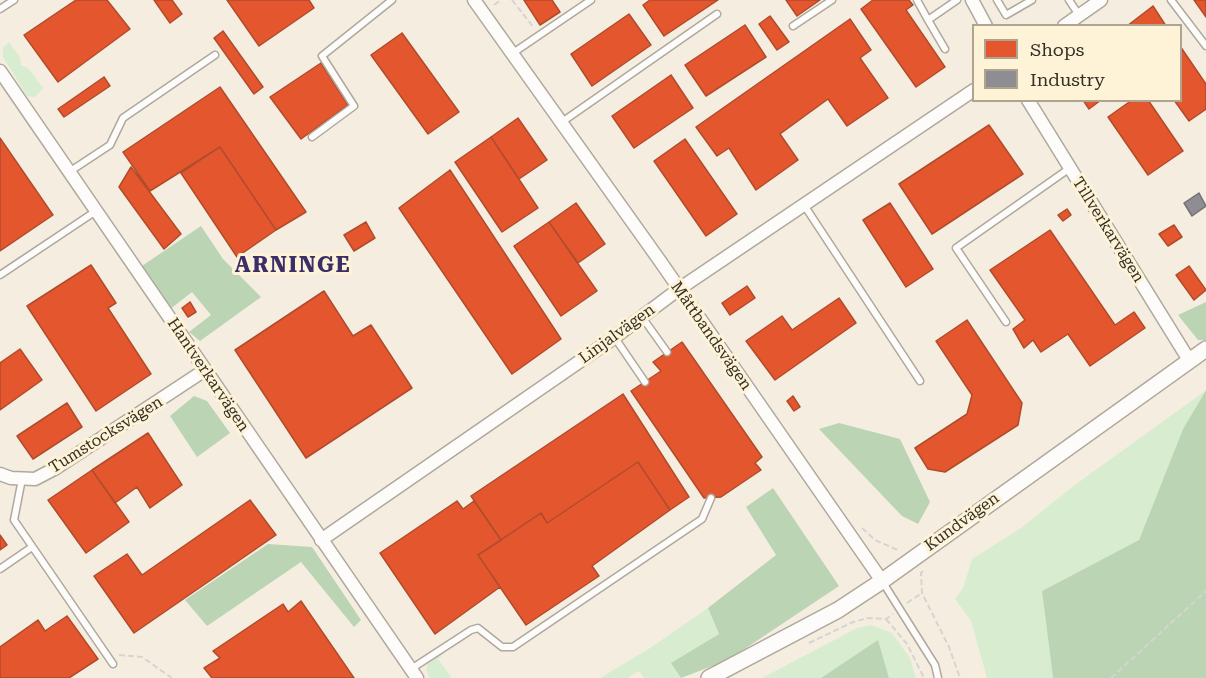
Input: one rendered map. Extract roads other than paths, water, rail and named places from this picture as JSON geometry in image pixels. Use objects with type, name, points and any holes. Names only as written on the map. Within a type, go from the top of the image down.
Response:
[{"type":"street","name":"Måttbandsvägen","points":[[474,0],[562,122],[882,581]]},
{"type":"street","points":[[972,0],[985,24]]},
{"type":"street","points":[[1067,24],[1101,0]]},
{"type":"street","name":"Hantverkarvägen","points":[[0,71],[4,85],[69,172],[414,673]]},
{"type":"street","name":"Linjalvägen","points":[[321,540],[615,337],[679,289],[972,91]]},
{"type":"street","name":"Tillverkarvägen","points":[[1029,102],[1189,360]]},
{"type":"street","name":"Kundvägen","points":[[709,678],[838,610],[882,581],[1206,349]]},
{"type":"street","name":"Tumstocksvägen","points":[[0,474],[35,479],[56,468],[205,370]]},
{"type":"lane","points":[[0,9],[14,0]]},
{"type":"lane","points":[[312,138],[354,106],[322,56],[392,0]]},
{"type":"lane","points":[[513,53],[591,0]]},
{"type":"lane","points":[[792,26],[832,0]]},
{"type":"lane","points":[[916,0],[945,49]]},
{"type":"lane","points":[[928,20],[957,0]]},
{"type":"lane","points":[[997,0],[1006,15],[1032,0]]},
{"type":"lane","points":[[1070,0],[1079,15]]},
{"type":"lane","points":[[1171,0],[1206,46]]},
{"type":"lane","points":[[562,122],[717,14]]},
{"type":"lane","points":[[69,172],[110,145],[123,118],[214,55]]},
{"type":"lane","points":[[1006,322],[956,248],[1070,168]]},
{"type":"lane","points":[[804,205],[920,381]]},
{"type":"lane","points":[[0,275],[96,211]]},
{"type":"lane","points":[[642,317],[667,352]]},
{"type":"lane","points":[[615,337],[645,382]]},
{"type":"lane","points":[[22,478],[14,520],[113,664]]},
{"type":"lane","points":[[414,673],[471,630],[478,628],[502,647],[513,646],[702,519],[711,498]]},
{"type":"lane","points":[[0,569],[32,547]]},
{"type":"lane","name":"Måttbandsvägen","points":[[882,581],[934,665],[938,678]]},
{"type":"district","name":"ARNINGE","points":[[293,266]]}]
